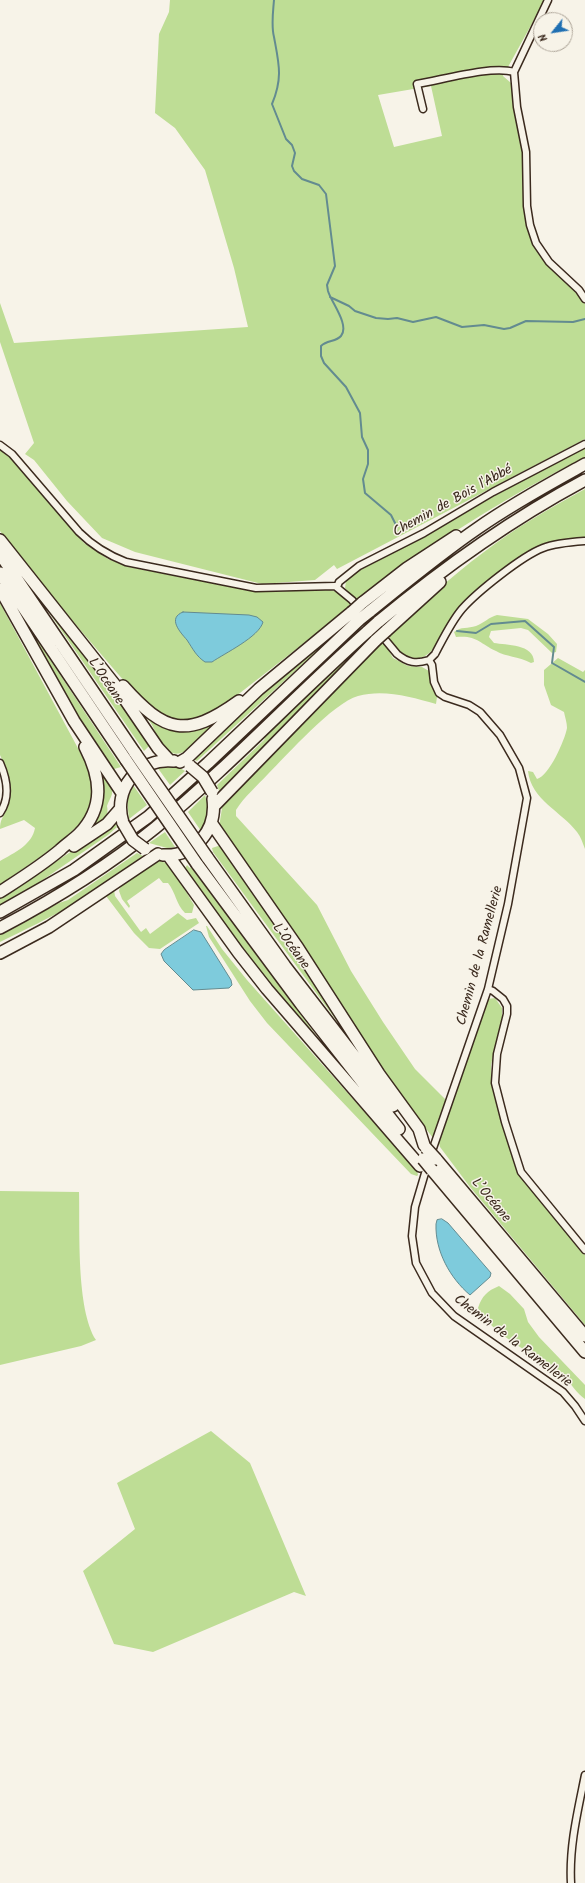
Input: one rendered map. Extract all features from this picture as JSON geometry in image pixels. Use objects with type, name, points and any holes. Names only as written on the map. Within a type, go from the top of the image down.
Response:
[{"type":"highway","points":[[0,540],[115,685],[158,748],[180,763],[203,777],[212,792],[214,806],[212,824],[204,838],[195,846],[184,852],[163,854],[145,849],[133,840],[123,823],[120,809],[122,793],[128,782],[139,770],[154,762],[180,763],[259,689],[352,612],[366,607],[413,576],[479,527],[542,488],[585,464]]},
{"type":"highway","points":[[0,928],[81,882],[154,828],[186,801],[378,622],[433,578],[488,537],[585,480]]},
{"type":"highway","points":[[214,806],[376,640],[432,588],[478,552],[488,537]]},
{"type":"highway","name":"L’Océane","points":[[0,554],[131,756],[197,864],[422,1163],[432,1170],[585,1352]]},
{"type":"highway","name":"L’Océane","points":[[0,573],[131,756],[310,999],[425,1146],[585,1336]]},
{"type":"highway","points":[[0,589],[74,721],[122,793]]},
{"type":"highway","points":[[0,912],[47,886],[100,852],[148,817],[359,620],[366,607]]},
{"type":"highway","points":[[96,661],[107,667],[142,707],[151,715],[170,724],[180,726],[201,724],[210,720],[239,701],[254,688],[259,689]]},
{"type":"highway","points":[[0,892],[47,861],[82,831],[92,816],[97,802],[98,784],[96,770],[76,732],[74,721]]},
{"type":"highway","points":[[47,861],[61,855],[107,824],[120,809]]},
{"type":"highway","points":[[212,824],[298,948],[379,1074],[420,1129],[425,1146]]},
{"type":"highway","points":[[0,953],[49,927],[163,854]]},
{"type":"highway","points":[[163,854],[267,989],[422,1163]]},
{"type":"highway","points":[[0,945],[66,915]]},
{"type":"street","points":[[548,0],[514,72],[517,107],[526,152],[527,206],[532,233],[536,243],[549,262],[579,290],[585,299]]},
{"type":"street","points":[[423,109],[417,84],[491,70],[507,70],[514,72]]},
{"type":"street","name":"Chemin de Bois l'Abbé","points":[[337,587],[339,582],[359,566],[424,533],[493,492],[585,444]]},
{"type":"street","points":[[0,446],[12,454],[90,543],[112,556],[126,562],[256,588],[275,589],[329,585],[337,587],[345,593],[401,657],[413,663],[429,660],[462,610],[526,557],[543,548],[559,543],[585,541]]},
{"type":"street","name":"Chemin de la Ramellerie","points":[[429,660],[432,665],[434,682],[439,693],[445,697],[469,705],[480,712],[500,735],[519,768],[527,798],[508,904],[488,989],[415,1207],[412,1236],[413,1250],[416,1264],[432,1293],[442,1305],[460,1320],[550,1382],[575,1406],[585,1421]]},
{"type":"street","points":[[0,763],[6,776],[7,787],[5,804],[0,813]]},
{"type":"street","points":[[488,989],[503,999],[507,1006],[508,1014],[497,1054],[495,1083],[505,1122],[521,1172],[585,1250]]},
{"type":"street","points":[[571,1883],[571,1858],[585,1775]]},
{"type":"green space","points":[[170,0],[545,0],[538,12],[533,12],[533,22],[503,76],[511,83],[524,158],[524,202],[527,226],[533,243],[575,290],[585,304],[585,439],[337,569],[334,565],[315,580],[262,584],[135,552],[102,538],[67,501],[34,460],[25,454],[34,443],[0,342],[0,303],[14,343],[248,327],[234,268],[205,170],[175,128],[155,113],[159,34],[169,12]],"holes":[[[431,86],[442,136],[394,147],[378,95]]]},
{"type":"green space","points":[[585,447],[585,457],[525,489],[469,523],[386,579],[359,600],[356,601],[345,588],[346,581],[363,567]]},
{"type":"green space","points":[[0,450],[6,453],[84,543],[108,559],[129,567],[252,591],[270,592],[326,589],[340,594],[351,605],[213,714],[195,720],[177,721],[161,715],[142,701],[118,674],[23,563],[0,531]]},
{"type":"green space","points":[[585,489],[585,538],[556,541],[540,545],[494,577],[460,607],[454,614],[438,643],[425,656],[414,658],[397,649],[390,639],[389,634],[459,571],[520,527]]},
{"type":"green space","points":[[37,595],[113,688],[150,745],[144,751]]},
{"type":"green space","points":[[0,603],[87,765],[91,779],[92,794],[91,804],[86,815],[66,837],[0,885],[0,861],[22,848],[30,839],[35,828],[24,820],[0,829],[1,821],[9,802],[10,781],[0,755]]},
{"type":"green space","points":[[16,608],[121,767],[114,769],[58,685]]},
{"type":"green space","points":[[497,615],[528,619],[548,634],[557,644],[556,652],[552,653],[528,630],[521,628],[491,631],[489,637],[494,643],[518,646],[525,649],[533,656],[534,662],[531,663],[500,653],[473,638],[456,637],[454,632],[457,630],[476,626]]},
{"type":"green space","points":[[355,616],[197,761],[193,759],[241,710]]},
{"type":"green space","points":[[372,635],[375,638],[235,777],[219,791],[217,785],[264,740],[266,735]]},
{"type":"green space","points":[[384,642],[393,658],[408,666],[422,667],[429,671],[437,697],[436,704],[397,695],[378,693],[358,696],[348,701],[336,708],[298,743],[243,801],[236,810],[236,816],[317,905],[351,971],[383,1022],[415,1069],[447,1101],[433,1138],[389,1080],[219,827],[223,802],[379,643],[381,644]]},
{"type":"green space","points":[[558,658],[583,672],[585,670],[585,849],[577,832],[541,798],[535,790],[530,781],[528,771],[533,772],[537,779],[542,776],[556,757],[566,734],[567,726],[564,712],[551,705],[544,685],[544,670]]},
{"type":"green space","points":[[138,709],[158,722],[213,722],[215,725],[198,743],[184,752],[177,754],[170,752],[161,745],[151,723]]},
{"type":"green space","points":[[157,767],[178,767],[185,771],[170,785]]},
{"type":"green space","points":[[100,768],[112,787],[112,794],[107,806],[107,815],[100,824],[89,831]]},
{"type":"green space","points":[[133,785],[147,805],[129,819],[127,800]]},
{"type":"green space","points":[[205,795],[207,800],[207,813],[201,831],[188,812]]},
{"type":"green space","points":[[115,823],[117,827],[108,835],[31,888],[0,905],[0,898]]},
{"type":"green space","points":[[165,832],[175,847],[167,848],[149,843]]},
{"type":"green space","points":[[221,845],[305,965],[355,1046],[213,852],[212,848]]},
{"type":"green space","points":[[137,853],[143,856],[110,882],[56,914],[0,942],[0,935],[59,903],[68,900]]},
{"type":"green space","points":[[160,861],[166,863],[175,873],[194,905],[192,913],[185,913],[182,910],[168,883],[163,883],[159,878],[127,901],[130,906],[129,908],[122,899],[119,891],[130,878],[143,869]]},
{"type":"green space","points":[[187,865],[190,868],[191,867],[333,1058],[264,980],[184,870]]},
{"type":"green space","points":[[114,890],[115,896],[141,932],[146,928],[150,934],[178,913],[187,920],[196,918],[199,923],[160,949],[149,948],[134,933],[106,896]]},
{"type":"green space","points":[[206,926],[247,980],[417,1171],[417,1176],[411,1174],[267,1023],[250,1001],[209,937]]},
{"type":"green space","points":[[495,998],[502,1008],[502,1018],[491,1065],[492,1086],[502,1120],[524,1180],[585,1255],[585,1325],[470,1187],[440,1147],[439,1143],[486,1004],[488,999]]},
{"type":"green space","points":[[0,1191],[79,1192],[80,1269],[82,1290],[85,1309],[96,1340],[81,1346],[0,1365]]},
{"type":"green space","points":[[499,1286],[510,1294],[524,1309],[528,1322],[539,1337],[585,1385],[585,1399],[564,1377],[505,1337],[485,1318],[478,1308],[483,1297],[491,1290]]},
{"type":"green space","points":[[211,1431],[250,1463],[306,1596],[294,1592],[153,1652],[114,1644],[83,1571],[135,1529],[117,1483]]},
{"type":"water","points":[[183,612],[249,615],[257,617],[263,622],[260,628],[249,639],[212,662],[205,662],[197,655],[176,625],[176,618]]},
{"type":"water","points":[[194,930],[201,932],[231,980],[232,985],[229,988],[193,990],[164,961],[161,954],[164,950]]},
{"type":"water","points":[[442,1219],[448,1223],[491,1273],[490,1277],[470,1295],[456,1281],[441,1254],[436,1234],[436,1224],[437,1220]]},
{"type":"waterway","points":[[274,0],[272,19],[279,78],[272,104],[286,139],[292,145],[295,153],[292,166],[294,171],[302,179],[319,185],[326,194],[335,266],[327,285],[330,296],[342,320],[343,331],[339,338],[321,346],[321,356],[324,363],[346,387],[360,413],[362,437],[368,450],[368,464],[363,479],[365,493],[391,515],[397,527]]},
{"type":"waterway","points":[[330,297],[349,306],[355,311],[376,318],[397,318],[413,322],[436,317],[462,327],[484,325],[504,329],[526,321],[573,322],[585,319]]},
{"type":"waterway","points":[[457,631],[476,633],[491,624],[525,621],[554,647],[552,663],[585,682]]}]
